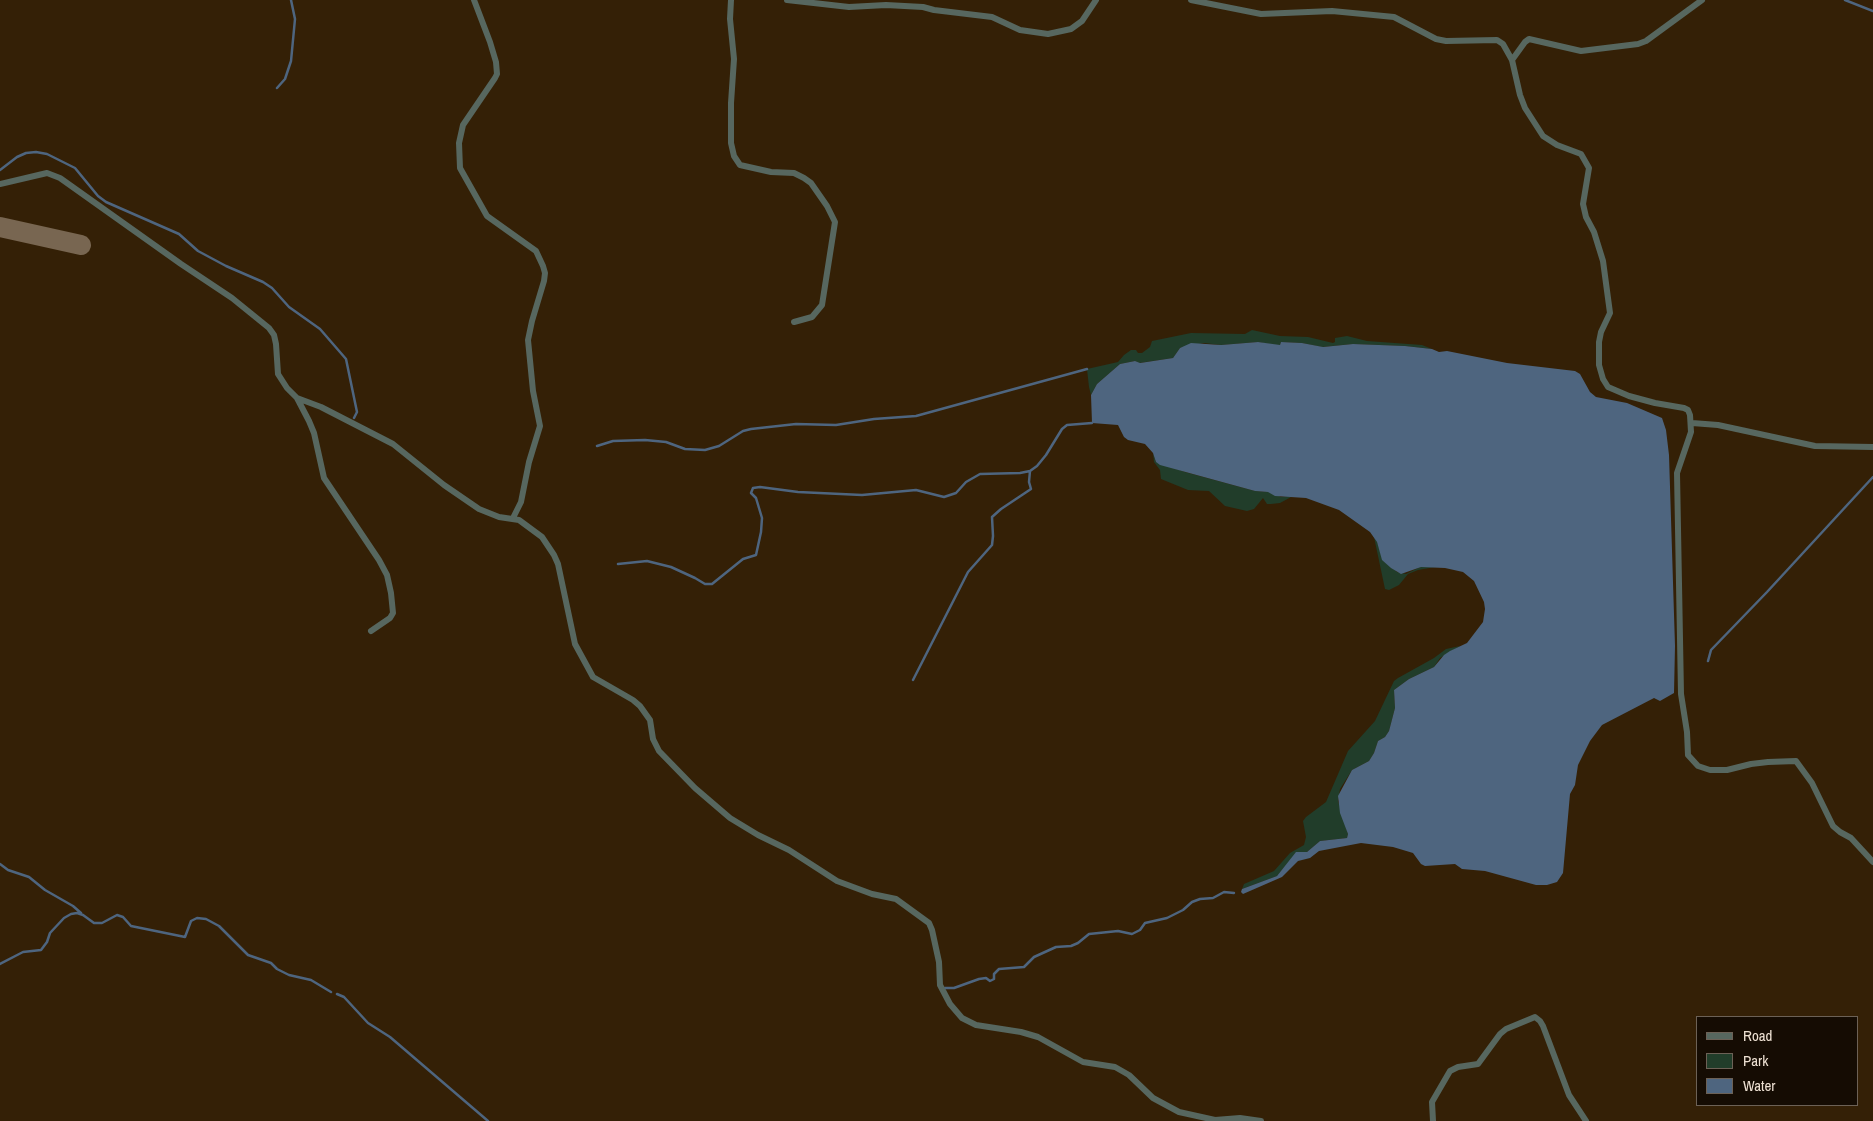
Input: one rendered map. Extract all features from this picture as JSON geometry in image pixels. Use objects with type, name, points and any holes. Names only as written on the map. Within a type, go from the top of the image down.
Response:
[{"type":"street","points":[[474,0],[490,42],[496,62],[497,74],[463,125],[458,143],[460,168],[487,216],[536,251],[544,266],[545,273],[528,340],[533,391],[540,426],[529,462],[521,502],[513,518]]},
{"type":"street","points":[[731,0],[730,19],[734,59],[731,103],[734,156],[740,165],[771,172],[794,173],[804,178],[811,183],[827,206],[835,222],[822,305],[812,317],[794,322]]},
{"type":"street","points":[[787,0],[849,7],[886,5],[924,7],[934,10],[992,17],[1020,30],[1048,34],[1071,29],[1082,21],[1096,0]]},
{"type":"street","points":[[1191,0],[1261,14],[1332,11],[1394,18],[1436,39],[1446,41],[1497,40],[1503,44],[1512,60],[1525,108],[1543,136],[1582,154],[1588,168],[1583,204],[1603,261],[1610,313],[1601,332],[1599,342],[1599,366],[1603,379],[1608,387],[1629,396],[1655,404],[1684,408],[1688,410],[1692,423],[1691,432],[1677,473],[1681,694],[1687,732],[1688,755],[1692,762],[1710,770],[1768,762],[1796,761],[1812,782],[1833,826],[1851,838],[1873,862]]},
{"type":"street","points":[[1512,60],[1524,42],[1529,39],[1581,51],[1638,44],[1646,41],[1702,0]]},
{"type":"street","points":[[0,184],[40,174],[53,174],[68,182],[181,264],[232,298],[269,328],[274,335],[276,344],[278,374],[287,388],[297,398],[314,433],[324,478],[387,575],[392,613],[390,618],[371,631]]},
{"type":"street","points":[[297,398],[321,407],[393,444],[450,490],[479,509],[499,517],[513,518],[525,522],[537,532],[549,545],[554,555],[574,644],[588,671],[600,683],[640,706],[650,720],[653,739],[659,751],[695,788],[739,824],[789,850],[837,881],[872,894],[896,899],[924,920],[932,930],[939,962],[942,991],[955,1012],[962,1018],[984,1026],[1021,1032],[1038,1037],[1083,1062],[1115,1067],[1129,1075],[1154,1098],[1179,1112],[1215,1120],[1240,1118],[1261,1121]]},
{"type":"street","points":[[1692,423],[1718,425],[1815,446],[1873,447]]},
{"type":"street","points":[[1433,1121],[1432,1102],[1450,1072],[1458,1066],[1478,1064],[1500,1034],[1506,1029],[1535,1017],[1543,1026],[1568,1095],[1586,1121]]},
{"type":"green space","points":[[1252,330],[1280,336],[1308,337],[1333,343],[1335,338],[1347,336],[1367,341],[1422,345],[1432,349],[1353,344],[1322,347],[1302,343],[1281,342],[1280,346],[1258,342],[1221,345],[1204,343],[1180,348],[1173,358],[1120,364],[1097,384],[1091,395],[1087,369],[1118,362],[1131,350],[1142,353],[1150,347],[1152,341],[1191,333],[1245,334]]},
{"type":"green space","points":[[1153,453],[1156,462],[1185,472],[1255,491],[1269,492],[1281,497],[1293,496],[1280,503],[1271,504],[1267,504],[1263,498],[1254,509],[1247,511],[1225,506],[1209,491],[1188,490],[1161,479],[1160,470],[1154,462]]},
{"type":"green space","points":[[1374,537],[1383,560],[1397,572],[1406,574],[1420,567],[1435,567],[1408,574],[1399,585],[1389,590],[1385,589]]},
{"type":"green space","points":[[1460,646],[1440,658],[1434,667],[1409,679],[1394,690],[1395,708],[1389,731],[1385,737],[1378,741],[1369,761],[1352,770],[1340,789],[1338,801],[1348,834],[1347,838],[1320,841],[1307,852],[1296,853],[1277,876],[1242,889],[1244,884],[1274,871],[1290,853],[1304,845],[1306,837],[1303,821],[1326,802],[1348,751],[1375,721],[1394,681],[1446,649]]},
{"type":"water","points":[[1258,342],[1280,345],[1281,342],[1302,343],[1323,347],[1353,344],[1405,346],[1432,349],[1439,352],[1447,351],[1507,363],[1575,371],[1580,374],[1590,392],[1596,397],[1627,403],[1662,418],[1666,430],[1669,455],[1675,646],[1674,693],[1660,701],[1654,698],[1602,725],[1590,741],[1578,765],[1575,785],[1570,794],[1563,873],[1557,882],[1547,885],[1536,885],[1485,871],[1462,869],[1455,864],[1425,866],[1421,864],[1413,853],[1393,847],[1361,843],[1319,851],[1310,858],[1298,861],[1282,877],[1243,894],[1241,892],[1242,889],[1277,876],[1296,852],[1307,852],[1320,841],[1347,838],[1348,834],[1340,813],[1338,796],[1352,770],[1369,761],[1378,741],[1385,737],[1389,731],[1395,708],[1394,690],[1409,679],[1434,667],[1450,651],[1467,643],[1483,622],[1485,609],[1484,602],[1474,581],[1463,572],[1445,568],[1421,567],[1401,574],[1391,568],[1382,560],[1377,542],[1370,532],[1339,510],[1306,498],[1275,496],[1268,492],[1255,491],[1160,465],[1156,462],[1153,453],[1145,444],[1128,440],[1124,437],[1118,425],[1092,423],[1091,395],[1097,384],[1120,364],[1173,358],[1180,348],[1191,343],[1221,345]]},
{"type":"waterway","points":[[277,88],[285,79],[291,61],[295,19],[291,0]]},
{"type":"waterway","points":[[1845,0],[1873,11]]},
{"type":"waterway","points":[[0,170],[17,157],[26,153],[47,154],[75,168],[98,196],[106,202],[179,234],[198,251],[272,288],[289,307],[320,329],[346,359],[357,412],[354,418]]},
{"type":"waterway","points":[[597,446],[613,441],[645,440],[666,442],[685,449],[705,450],[719,446],[743,431],[751,429],[796,424],[836,425],[874,419],[916,416],[1087,369]]},
{"type":"waterway","points":[[618,564],[647,561],[671,567],[705,584],[712,584],[743,559],[756,555],[762,518],[756,498],[751,493],[753,488],[862,495],[916,490],[944,497],[956,493],[966,482],[980,474],[1030,471],[1046,455],[1062,429],[1067,425],[1092,423]]},
{"type":"waterway","points":[[913,680],[968,572],[992,545],[992,517],[1031,489],[1029,482],[1030,471]]},
{"type":"waterway","points":[[1708,661],[1711,650],[1873,477]]},
{"type":"waterway","points":[[0,864],[8,870],[29,877],[45,890],[73,906],[81,913]]},
{"type":"waterway","points":[[945,988],[954,988],[979,979],[986,978],[990,981],[994,979],[994,974],[999,969],[1024,967],[1034,957],[1056,947],[1071,946],[1089,934],[1118,931],[1132,934],[1140,930],[1145,923],[1167,918],[1183,910],[1192,902],[1213,898],[1224,892],[1234,893]]},
{"type":"waterway","points":[[0,964],[23,952],[41,950],[47,942],[50,933],[64,918],[71,914],[83,915],[94,923],[102,923],[117,915],[123,917],[131,926],[185,937],[191,921],[197,918],[206,919],[219,926],[248,955],[271,963],[277,969],[289,975],[311,980],[331,992]]},
{"type":"waterway","points":[[337,994],[344,997],[368,1023],[390,1037],[488,1121]]},
{"type":"taxiway","points":[[0,227],[81,245]]}]
